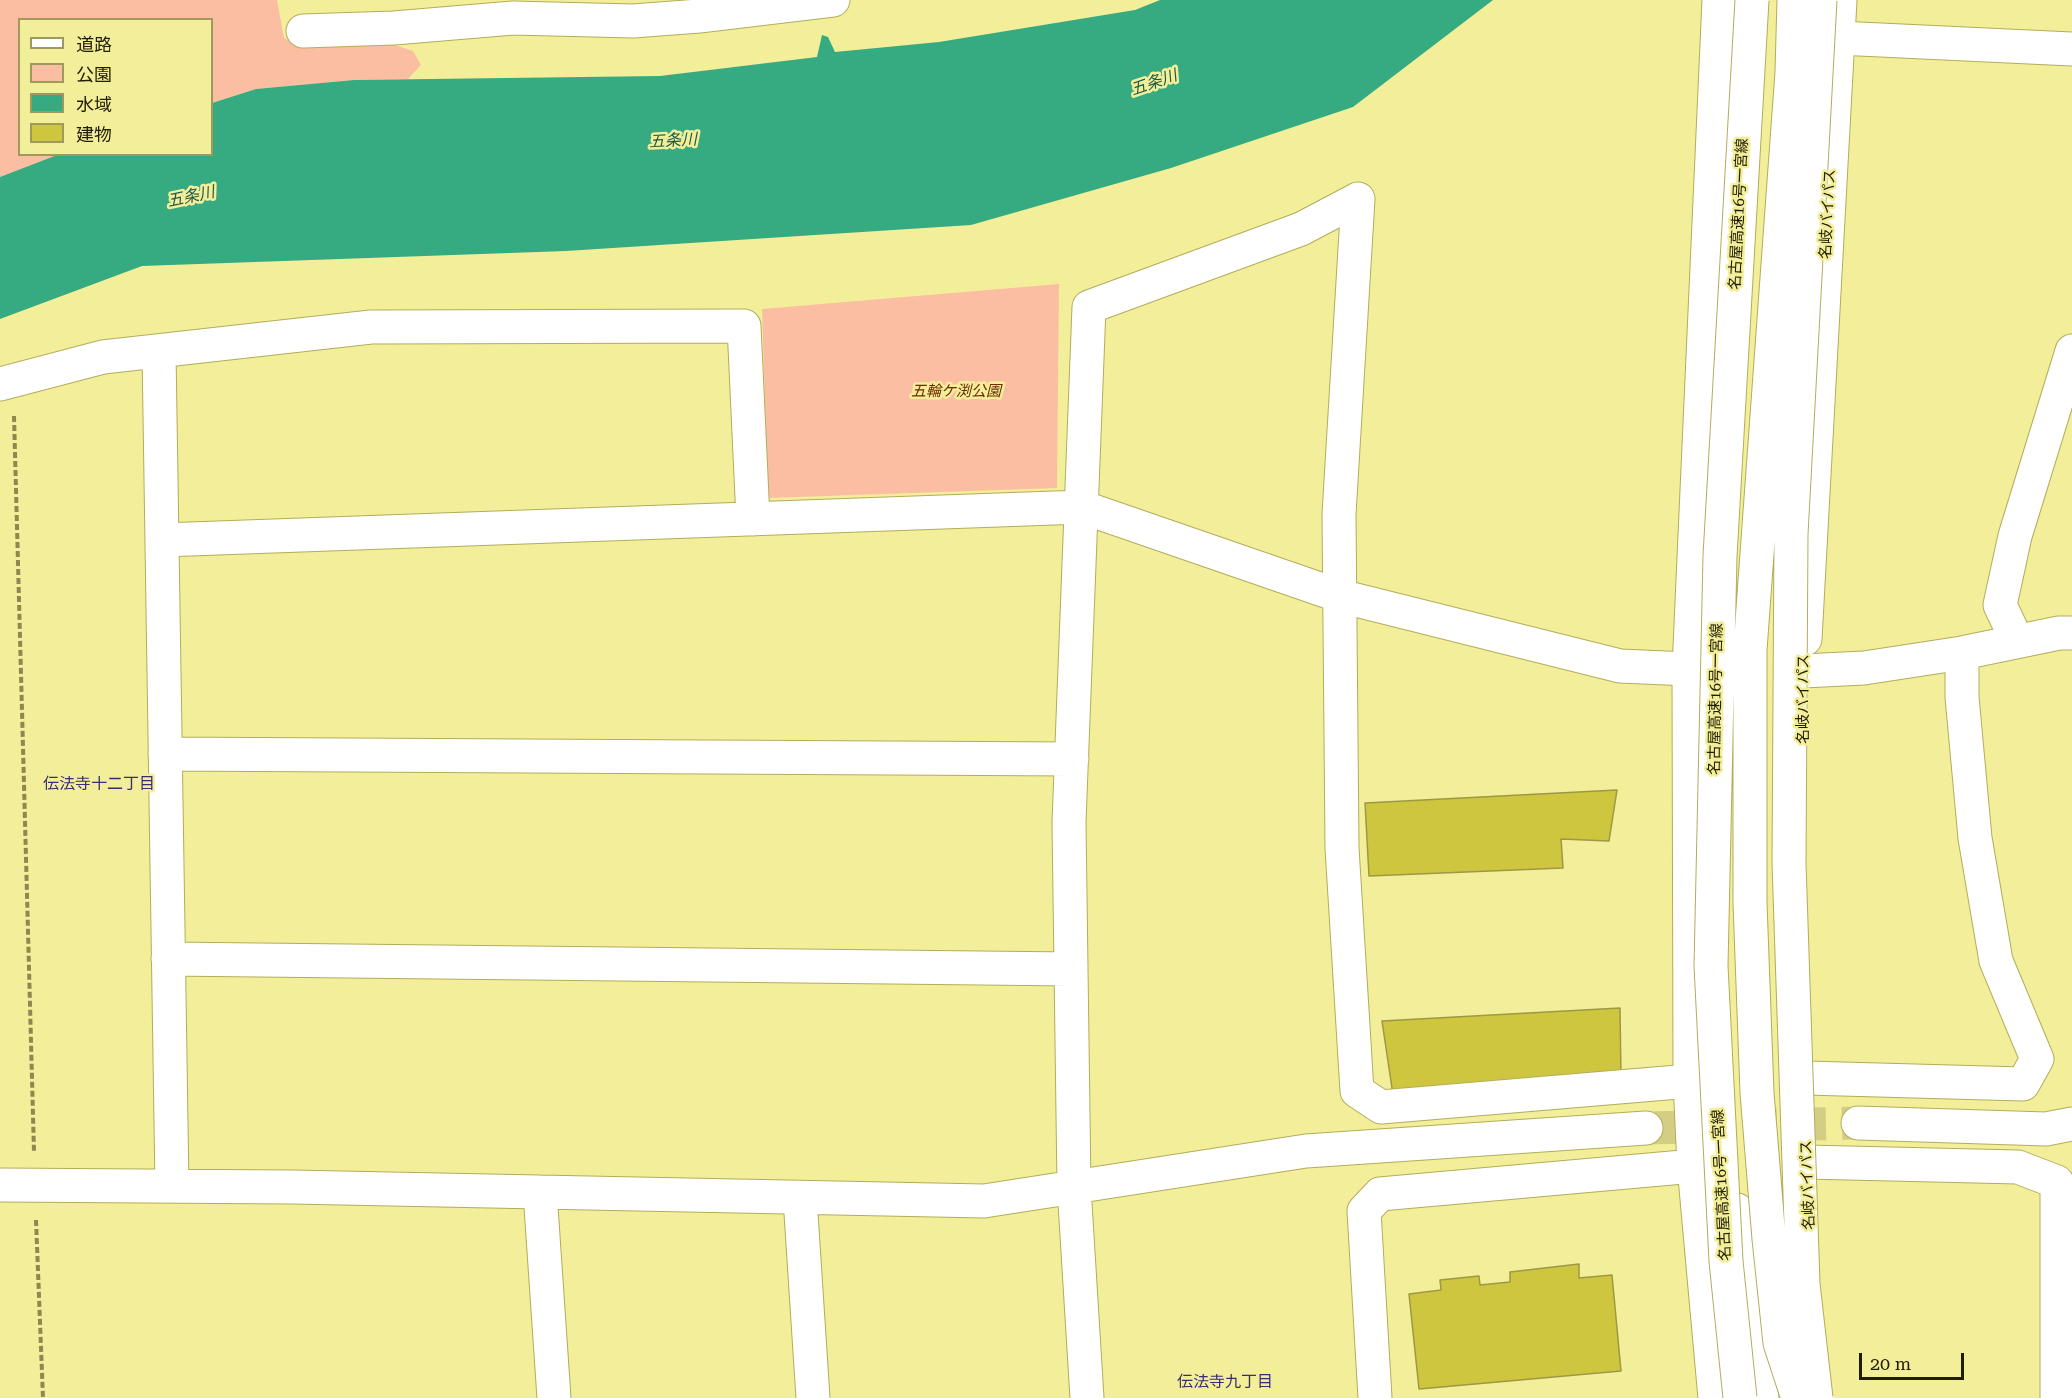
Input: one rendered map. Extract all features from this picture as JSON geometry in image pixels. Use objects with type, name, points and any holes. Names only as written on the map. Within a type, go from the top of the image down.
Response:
[{"type":"main road","points":[[303,31],[394,28],[635,11],[699,16],[833,0]]},
{"type":"main road","points":[[1715,1398],[1694,1166],[1690,1081],[1689,669],[1719,0]]},
{"type":"main road","name":"名古屋高速16号一宮線","points":[[1740,1398],[1726,1261],[1711,966],[1719,556],[1752,0]]},
{"type":"main road","points":[[1794,0],[1788,119],[1750,650],[1750,903],[1757,1093],[1769,1239],[1780,1343],[1798,1398]]},
{"type":"main road","points":[[1816,1398],[1803,1284],[1789,851],[1791,534],[1820,0]]},
{"type":"main road","name":"名岐バイパス","points":[[1824,1398],[1816,1333],[1806,1162],[1803,670],[1840,0]]},
{"type":"main road","points":[[1838,38],[2072,49]]},
{"type":"main road","points":[[1087,1398],[1074,1187],[1069,822],[1089,307],[1301,230],[1358,199],[1339,514],[1342,848],[1357,1091],[1381,1107],[1690,1081]]},
{"type":"main road","points":[[7,382],[103,357],[371,327],[744,326],[753,519]]},
{"type":"main road","points":[[159,351],[172,1186]]},
{"type":"main road","points":[[2017,641],[2000,605],[2015,536],[2072,351]]},
{"type":"main road","points":[[162,540],[1082,507],[1340,596],[1620,666],[1689,669]]},
{"type":"main road","points":[[1803,670],[1864,669],[1962,653],[2059,633],[2072,633]]},
{"type":"main road","points":[[1806,1078],[2022,1084],[2037,1059],[1996,961],[1976,838],[1962,697],[1962,653]]},
{"type":"main road","points":[[1689,732],[1720,927],[1728,1142],[1755,1361],[1762,1398]]},
{"type":"main road","points":[[165,754],[1072,759]]},
{"type":"main road","points":[[168,959],[1071,969]]},
{"type":"main road","points":[[1858,1123],[2046,1129],[2072,1124]]},
{"type":"main road","points":[[0,1185],[984,1201],[1306,1151],[1646,1128]]},
{"type":"main road","points":[[1806,1162],[2018,1167],[2057,1182],[2064,1275],[2057,1398]]},
{"type":"main road","points":[[1376,1398],[1364,1211],[1380,1194],[1694,1166]]},
{"type":"main road","points":[[540,1192],[554,1398]]},
{"type":"main road","points":[[800,1197],[813,1398]]},
{"type":"path","points":[[7,382],[43,1398]]},
{"type":"green space","points":[[0,0],[277,0],[284,38],[304,48],[395,45],[413,51],[421,65],[408,79],[354,80],[256,89],[213,103],[213,18],[18,18],[18,156],[54,156],[0,177]]},
{"type":"green space","name":"五輪ケ渕公園","points":[[1059,284],[1057,488],[768,498],[762,309]]},
{"type":"water","name":"五条川","points":[[1160,0],[1493,0],[1353,107],[1171,168],[971,225],[566,251],[142,266],[0,319],[0,177],[54,156],[213,156],[213,103],[256,89],[354,80],[660,76],[817,57],[822,35],[828,37],[835,52],[939,42],[1135,10]]},
{"type":"building","points":[[1617,790],[1609,841],[1561,839],[1563,868],[1369,876],[1365,803]]},
{"type":"building","points":[[1620,1008],[1621,1078],[1393,1095],[1382,1021]]},
{"type":"building","points":[[1579,1264],[1579,1278],[1612,1275],[1621,1371],[1419,1389],[1409,1294],[1441,1290],[1440,1280],[1479,1276],[1480,1285],[1510,1282],[1510,1272]]},
{"type":"tunnel","points":[[1646,1128],[1858,1123]]},
{"type":"district","name":"伝法寺十二丁目","points":[[99,784]]},
{"type":"district","name":"伝法寺九丁目","points":[[1225,1382]]}]
